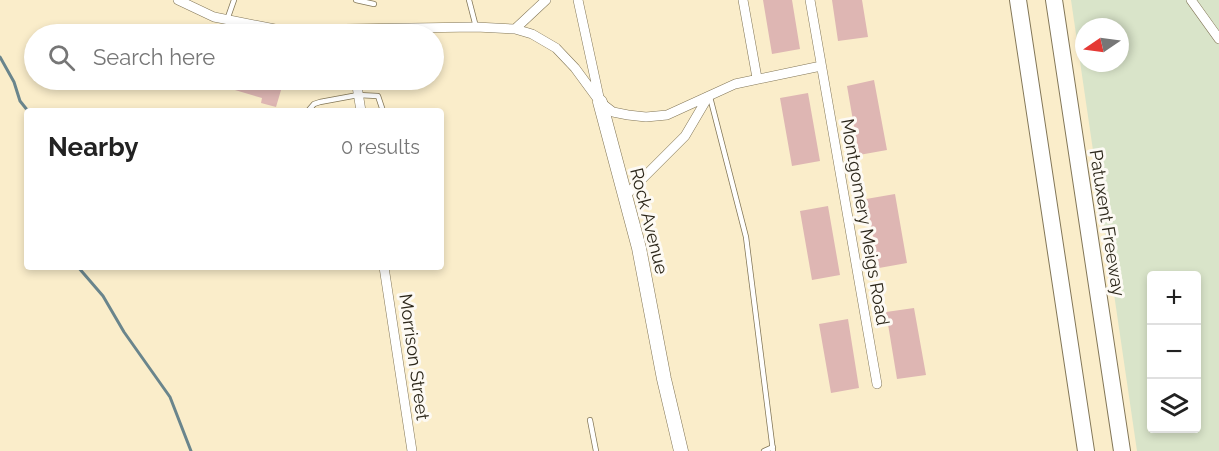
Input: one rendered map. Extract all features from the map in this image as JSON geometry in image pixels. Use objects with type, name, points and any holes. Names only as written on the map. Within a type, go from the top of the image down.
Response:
[{"type":"highway","points":[[1018,0],[1086,451]]},
{"type":"highway","name":"Patuxent Freeway","points":[[1054,0],[1122,451]]},
{"type":"street","points":[[178,0],[198,11],[248,24]]},
{"type":"street","points":[[515,29],[546,0]]},
{"type":"street","name":"Rock Avenue","points":[[578,0],[600,102],[626,195],[647,286],[664,379],[681,451]]},
{"type":"street","points":[[743,0],[757,78]]},
{"type":"street","name":"Montgomery Meigs Road","points":[[810,0],[877,384]]},
{"type":"street","points":[[1191,0],[1219,39]]},
{"type":"street","points":[[444,28],[515,29],[532,34],[556,48],[575,68],[600,102],[613,112],[646,117],[667,115],[686,108],[709,95],[757,78],[821,66]]},
{"type":"street","points":[[357,90],[360,108]]},
{"type":"street","points":[[626,195],[685,136],[709,95]]},
{"type":"street","name":"Morrison Street","points":[[384,270],[412,451]]},
{"type":"lane","points":[[227,20],[234,0]]},
{"type":"lane","points":[[356,0],[374,4]]},
{"type":"lane","points":[[469,0],[476,27]]},
{"type":"lane","points":[[311,108],[314,104],[358,95],[378,96],[381,108]]},
{"type":"lane","points":[[709,95],[746,237],[773,449],[764,451]]},
{"type":"lane","points":[[590,420],[596,451]]},
{"type":"green space","points":[[1071,0],[1219,0],[1219,451],[1137,451],[1082,72],[1129,72],[1129,18],[1075,18],[1075,27]]},
{"type":"building","points":[[763,0],[792,0],[800,49],[772,54]]},
{"type":"building","points":[[832,0],[862,0],[868,37],[838,41]]},
{"type":"building","points":[[874,80],[887,150],[859,155],[847,86]]},
{"type":"building","points":[[235,90],[281,90],[276,107],[261,103],[262,98]]},
{"type":"building","points":[[808,93],[820,161],[792,166],[780,98]]},
{"type":"building","points":[[895,194],[907,263],[879,268],[866,199]]},
{"type":"building","points":[[828,206],[840,275],[812,280],[800,211]]},
{"type":"building","points":[[914,308],[926,375],[897,379],[886,312]]},
{"type":"building","points":[[848,319],[859,388],[831,393],[819,324]]},
{"type":"waterway","points":[[0,57],[14,82],[20,101],[26,108]]},
{"type":"waterway","points":[[81,270],[103,296],[124,332],[170,397],[191,451]]}]
